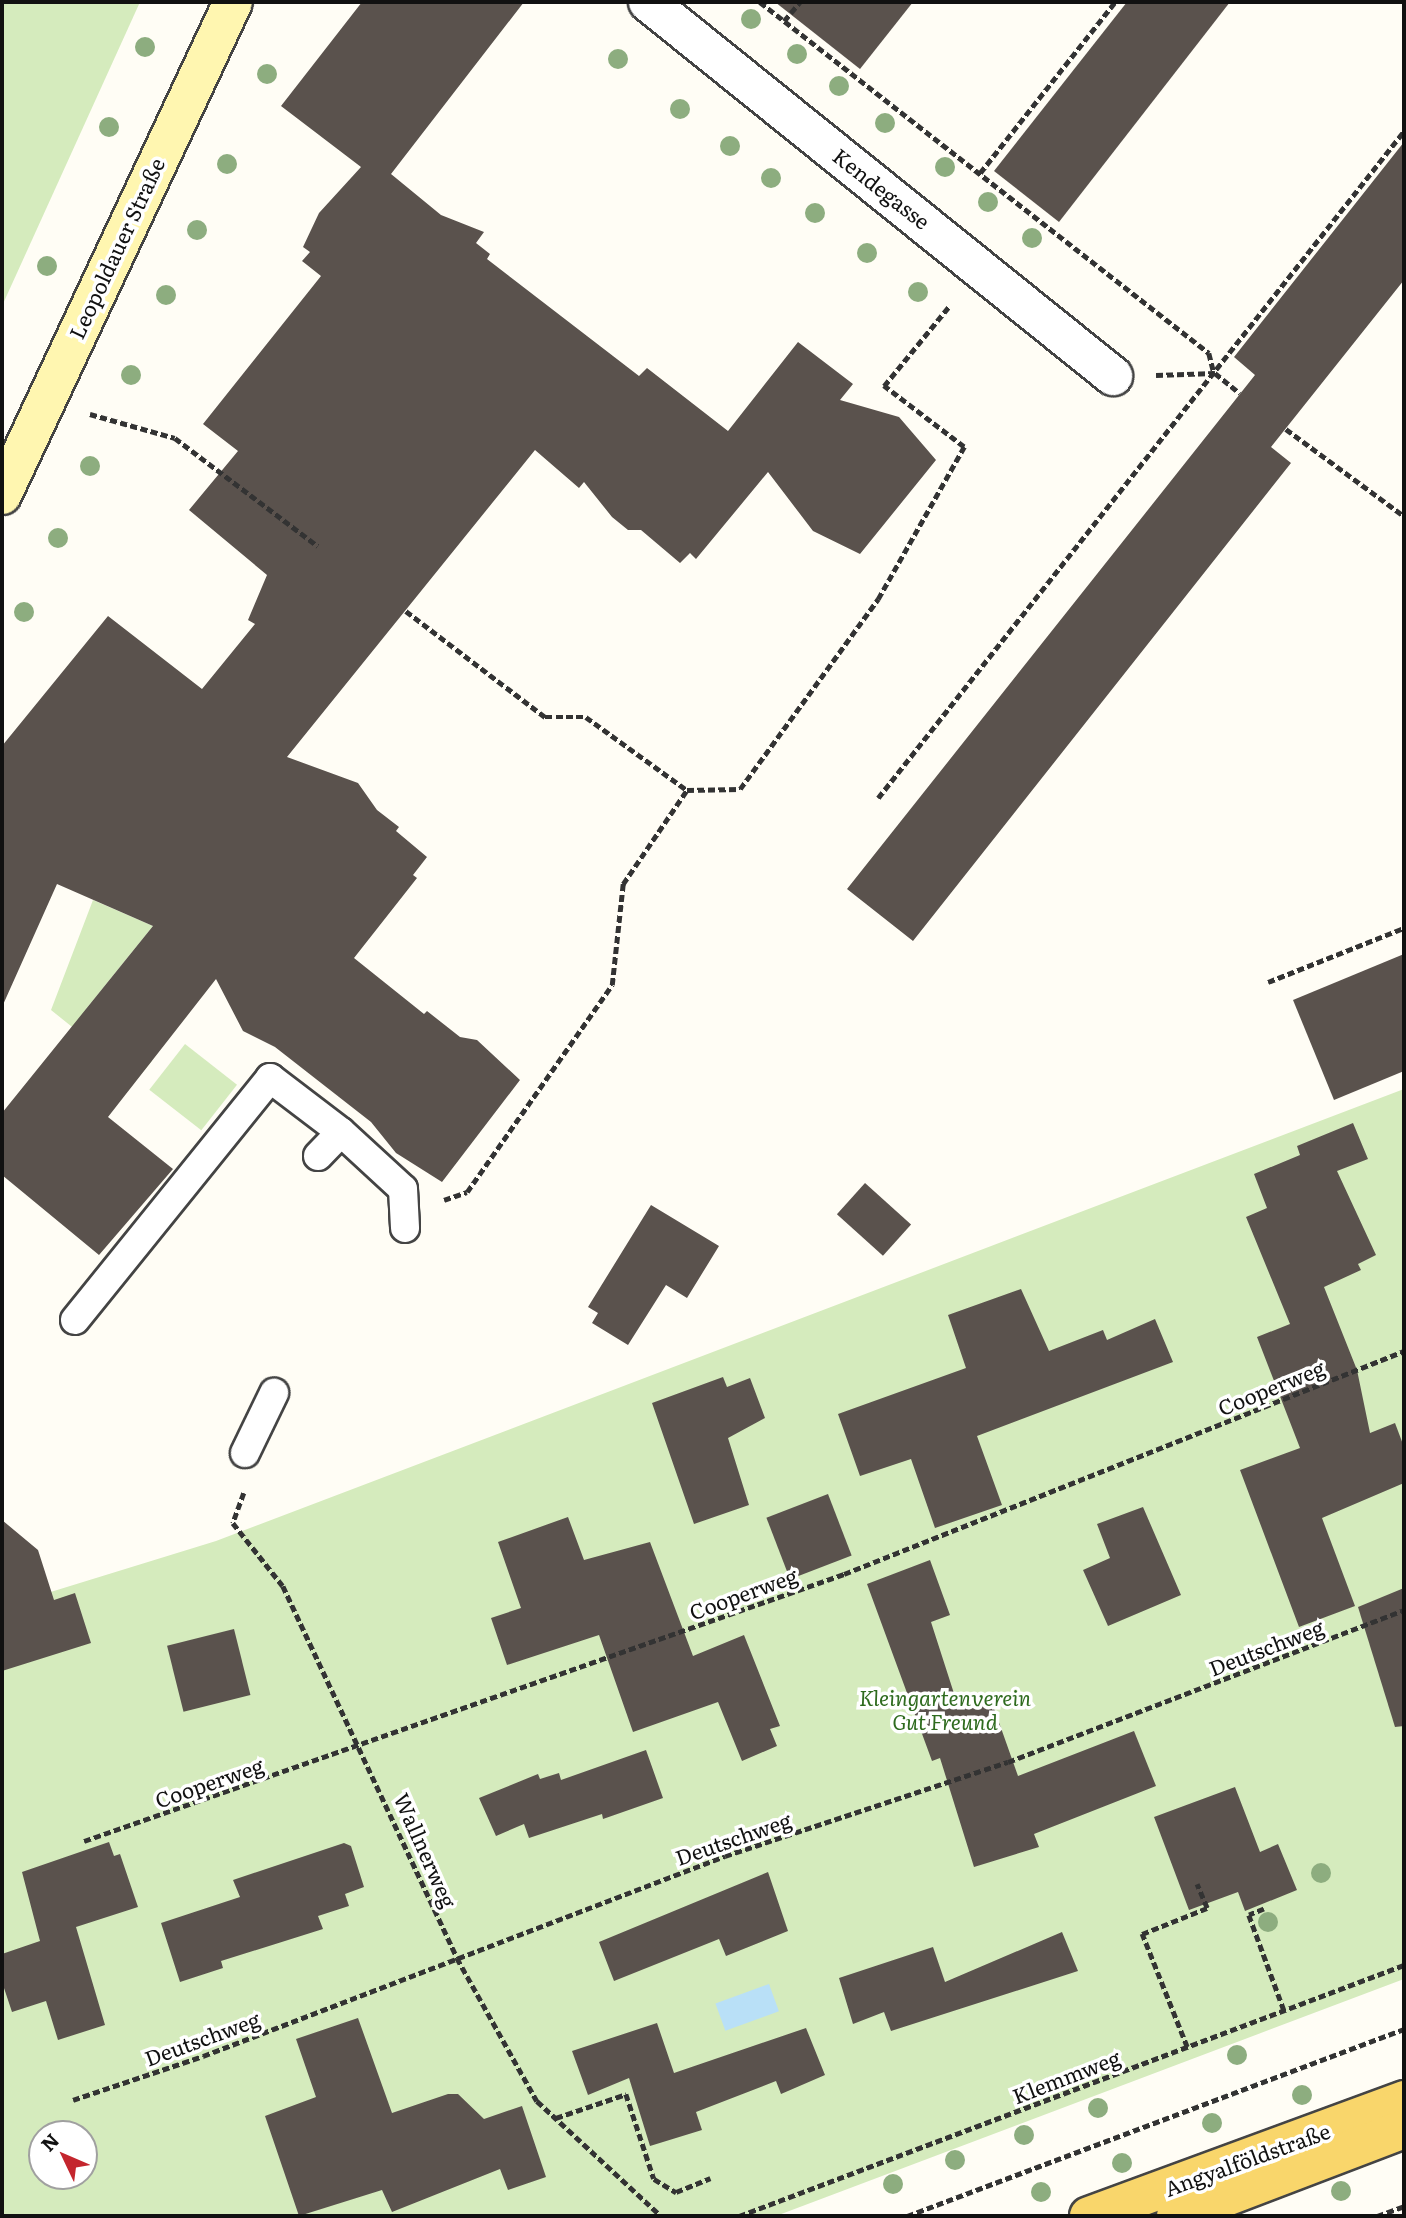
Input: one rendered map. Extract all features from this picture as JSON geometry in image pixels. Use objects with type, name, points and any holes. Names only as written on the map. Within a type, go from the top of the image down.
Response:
[{"type":"main road","name":"Leopoldauer Straße","points":[[2,495],[233,2]]},
{"type":"main road","name":"Angyalföldstraße","points":[[1089,2216],[1404,2100]]},
{"type":"main road","name":"Angyalföldstraße","points":[[1176,2216],[1404,2129]]},
{"type":"street","name":"Kendegasse","points":[[648,2],[981,266],[1114,376]]},
{"type":"lane","points":[[75,1320],[270,1078],[341,1132],[403,1189],[405,1228]]},
{"type":"lane","points":[[318,1156],[341,1132]]},
{"type":"lane","points":[[245,1453],[274,1392]]},
{"type":"path","points":[[760,2],[1209,353],[1215,373],[1240,393]]},
{"type":"path","points":[[785,21],[800,2]]},
{"type":"path","points":[[980,173],[1115,2]]},
{"type":"path","points":[[877,798],[1404,131]]},
{"type":"path","points":[[406,611],[545,717],[586,717],[687,790],[740,789],[878,599],[964,447],[884,386],[981,266]]},
{"type":"path","points":[[1114,376],[1215,373]]},
{"type":"path","points":[[44,401],[175,438],[318,546]]},
{"type":"path","points":[[1286,429],[1404,516]]},
{"type":"path","points":[[405,1228],[425,1206],[467,1192],[612,985],[623,884],[687,790]]},
{"type":"path","points":[[1268,982],[1404,928]]},
{"type":"path","name":"Cooperweg","points":[[84,1841],[844,1574],[1404,1351]]},
{"type":"path","name":"Wallnerweg","points":[[246,1486],[233,1523],[283,1586],[362,1745],[457,1958],[537,2101],[661,2216]]},
{"type":"path","name":"Deutschweg","points":[[73,2100],[203,2056],[726,1856],[1008,1762],[1404,1610]]},
{"type":"path","points":[[1187,2047],[1142,1934],[1207,1908],[1197,1884]]},
{"type":"path","points":[[1264,1909],[1249,1915],[1284,2011]]},
{"type":"path","name":"Klemmweg","points":[[739,2216],[1404,1965]]},
{"type":"path","points":[[907,2216],[1404,2029]]},
{"type":"path","points":[[556,2118],[626,2094],[653,2179],[676,2192],[710,2178]]},
{"type":"path","points":[[1377,2216],[1404,2206]]},
{"type":"green space","points":[[2,2],[140,2],[2,306]]},
{"type":"green space","points":[[93,900],[153,926],[86,1009],[152,1061],[137,1079],[51,1010]]},
{"type":"green space","points":[[185,1044],[237,1085],[201,1130],[149,1090]]},
{"type":"green space","name":"Kleingartenverein Gut Freund","points":[[1404,1089],[1404,1979],[776,2216],[2,2216],[2,1607],[216,1541]]},
{"type":"water","points":[[769,1984],[779,2011],[725,2031],[715,2003]]},
{"type":"building","points":[[362,2],[524,2],[391,174],[441,215],[484,232],[476,243],[490,254],[487,259],[639,376],[647,368],[728,431],[798,342],[853,384],[840,400],[899,417],[936,460],[860,554],[813,531],[768,472],[696,559],[690,553],[680,563],[641,530],[628,530],[612,517],[584,482],[579,488],[535,450],[287,757],[358,783],[377,810],[399,827],[396,831],[427,857],[413,875],[417,878],[354,958],[424,1014],[427,1011],[460,1037],[477,1040],[520,1080],[442,1182],[396,1153],[371,1122],[275,1047],[243,1031],[216,979],[108,1117],[173,1169],[99,1255],[2,1175],[2,1113],[153,926],[57,884],[2,1007],[2,746],[108,616],[202,689],[255,624],[248,620],[267,575],[189,510],[238,451],[203,424],[321,276],[302,261],[310,252],[303,247],[319,213],[361,167],[281,106]]},
{"type":"building","points":[[775,2],[913,2],[860,69]]},
{"type":"building","points":[[1127,2],[1230,2],[1059,222],[994,171]]},
{"type":"building","points":[[1404,142],[1404,280],[1271,447],[1291,463],[913,941],[847,889],[1255,375],[1234,357]]},
{"type":"building","points":[[1404,954],[1404,1071],[1334,1100],[1293,1000]]},
{"type":"building","points":[[1353,1123],[1368,1159],[1337,1171],[1376,1255],[1358,1264],[1361,1270],[1324,1287],[1357,1370],[1370,1433],[1395,1423],[1404,1447],[1404,1483],[1322,1518],[1355,1606],[1299,1627],[1240,1470],[1300,1448],[1257,1337],[1290,1324],[1246,1217],[1267,1208],[1254,1174],[1300,1155],[1297,1146]]},
{"type":"building","points":[[865,1183],[911,1224],[883,1256],[837,1214]]},
{"type":"building","points":[[651,1205],[719,1246],[687,1298],[666,1285],[628,1345],[592,1323],[598,1313],[588,1307]]},
{"type":"building","points":[[1021,1289],[1049,1351],[1103,1330],[1107,1340],[1155,1319],[1173,1362],[977,1436],[1002,1505],[935,1528],[911,1459],[860,1476],[838,1414],[966,1368],[948,1315]]},
{"type":"building","points":[[723,1377],[727,1387],[750,1378],[765,1418],[728,1438],[749,1505],[694,1524],[652,1403]]},
{"type":"building","points":[[828,1494],[852,1556],[790,1579],[766,1518]]},
{"type":"building","points":[[1143,1507],[1181,1595],[1108,1626],[1083,1570],[1110,1558],[1097,1524]]},
{"type":"building","points":[[568,1517],[584,1560],[650,1542],[693,1656],[744,1635],[780,1726],[770,1729],[777,1746],[742,1761],[718,1702],[633,1732],[599,1635],[507,1665],[491,1618],[521,1608],[498,1542]]},
{"type":"building","points":[[2,1520],[38,1550],[54,1600],[75,1593],[91,1643],[2,1671]]},
{"type":"building","points":[[930,1560],[950,1615],[931,1622],[959,1709],[990,1697],[1018,1776],[1134,1731],[1156,1786],[1034,1834],[1039,1847],[974,1867],[940,1758],[932,1761],[867,1584]]},
{"type":"building","points":[[1404,1588],[1404,1726],[1395,1727],[1358,1607]]},
{"type":"building","points":[[234,1629],[250,1695],[184,1712],[167,1646]]},
{"type":"building","points":[[646,1750],[663,1798],[603,1819],[602,1814],[529,1838],[524,1824],[496,1836],[479,1798],[538,1774],[540,1779],[559,1773],[561,1780]]},
{"type":"building","points":[[1235,1787],[1260,1852],[1278,1844],[1297,1890],[1245,1911],[1238,1892],[1189,1910],[1154,1817]]},
{"type":"building","points":[[109,1842],[114,1856],[120,1854],[138,1907],[76,1927],[105,2025],[58,2040],[46,2001],[12,2012],[2,1982],[2,1954],[40,1941],[22,1872]]},
{"type":"building","points":[[344,1843],[351,1846],[364,1887],[345,1894],[349,1906],[318,1916],[323,1929],[221,1961],[223,1968],[180,1982],[161,1923],[240,1897],[233,1880]]},
{"type":"building","points":[[768,1872],[788,1931],[726,1956],[719,1939],[614,1981],[599,1942]]},
{"type":"building","points":[[1062,1932],[1078,1971],[891,2031],[884,2012],[853,2024],[839,1978],[933,1947],[945,1982]]},
{"type":"building","points":[[358,2018],[392,2113],[448,2094],[458,2094],[484,2119],[522,2106],[546,2177],[508,2190],[500,2169],[392,2212],[382,2190],[299,2216],[265,2116],[316,2097],[296,2039]]},
{"type":"building","points":[[657,2023],[674,2073],[806,2028],[825,2075],[781,2094],[776,2081],[696,2112],[702,2130],[650,2146],[629,2078],[588,2095],[572,2051]]}]
